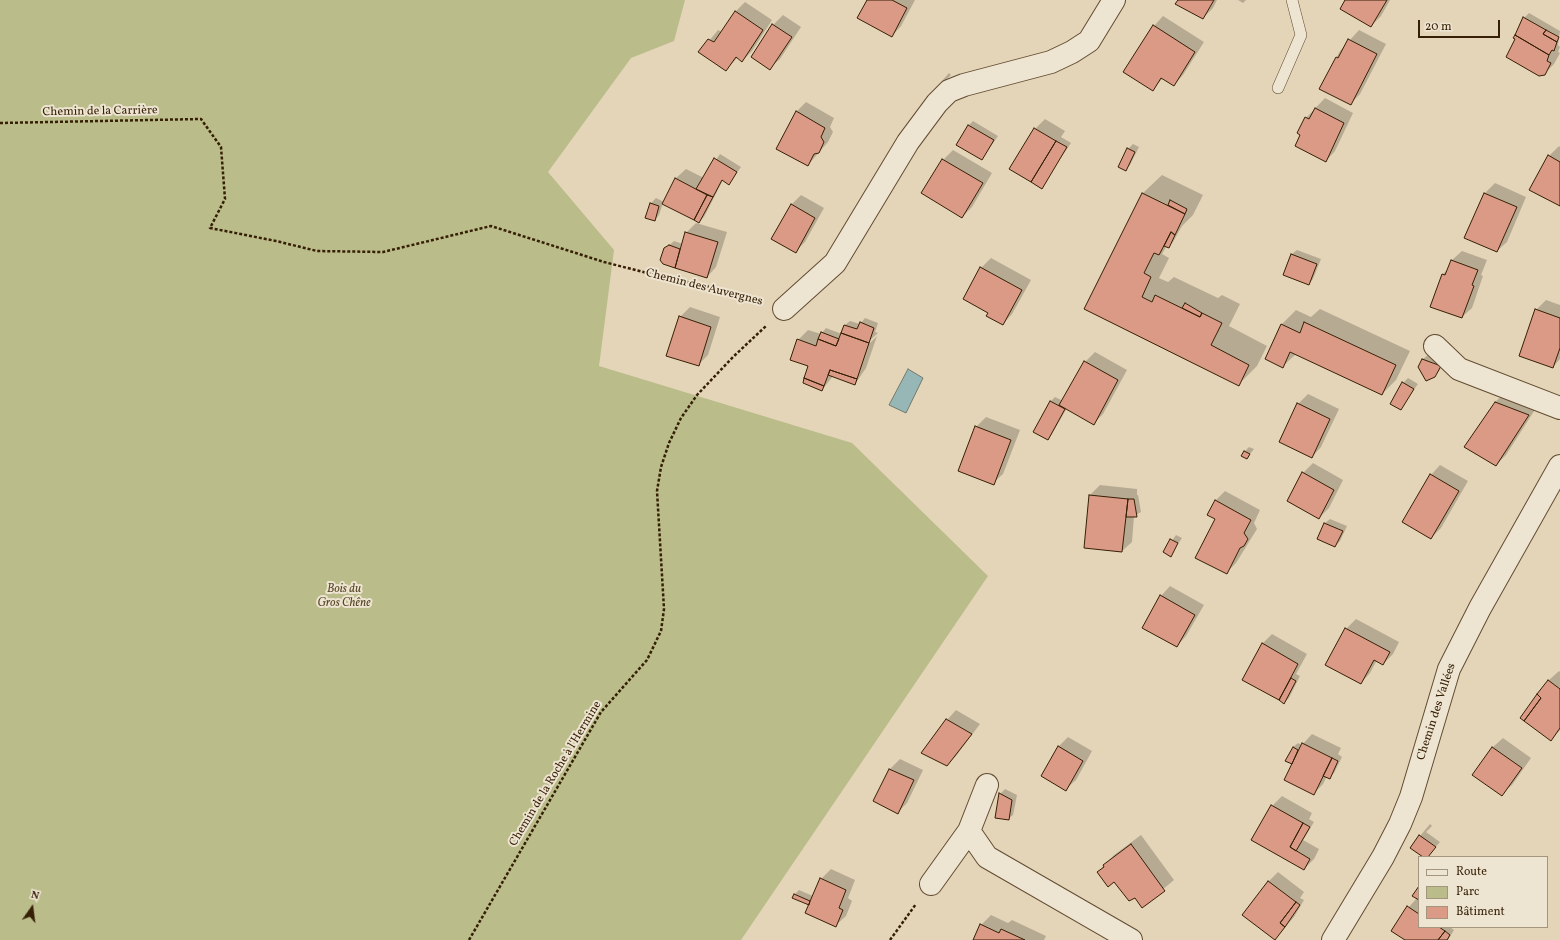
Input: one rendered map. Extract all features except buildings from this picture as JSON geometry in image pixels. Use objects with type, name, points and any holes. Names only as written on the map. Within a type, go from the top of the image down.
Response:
[{"type":"street","points":[[784,309],[835,263],[908,142],[937,103],[949,91],[964,84],[1051,62],[1072,52],[1089,41],[1114,0]]},
{"type":"street","points":[[1435,346],[1459,369],[1560,408]]},
{"type":"street","name":"Chemin des Vallées","points":[[1333,940],[1383,858],[1400,824],[1411,798],[1449,670],[1480,608],[1560,466]]},
{"type":"street","points":[[931,884],[969,831],[987,785]]},
{"type":"street","points":[[969,831],[987,856],[1131,940]]},
{"type":"lane","points":[[1278,88],[1301,35],[1292,0]]},
{"type":"path","name":"Chemin de la Carrière","points":[[0,123],[201,119],[221,147],[225,199],[210,228]]},
{"type":"path","name":"Chemin des Auvergnes","points":[[210,228],[317,251],[383,252],[491,226],[604,262],[719,289],[784,309]]},
{"type":"path","name":"Chemin de la Roche à l'Hermine","points":[[469,940],[601,712],[647,660],[661,631],[664,609],[657,491],[661,467],[669,443],[681,418],[697,395],[732,357],[784,309]]},
{"type":"path","points":[[890,940],[931,884]]},
{"type":"green space","name":"Bois du Gros Chêne","points":[[0,0],[685,0],[674,41],[631,58],[548,172],[614,250],[599,366],[852,443],[988,576],[741,940],[0,940]]},
{"type":"water","points":[[908,369],[923,378],[906,413],[889,405]]}]
